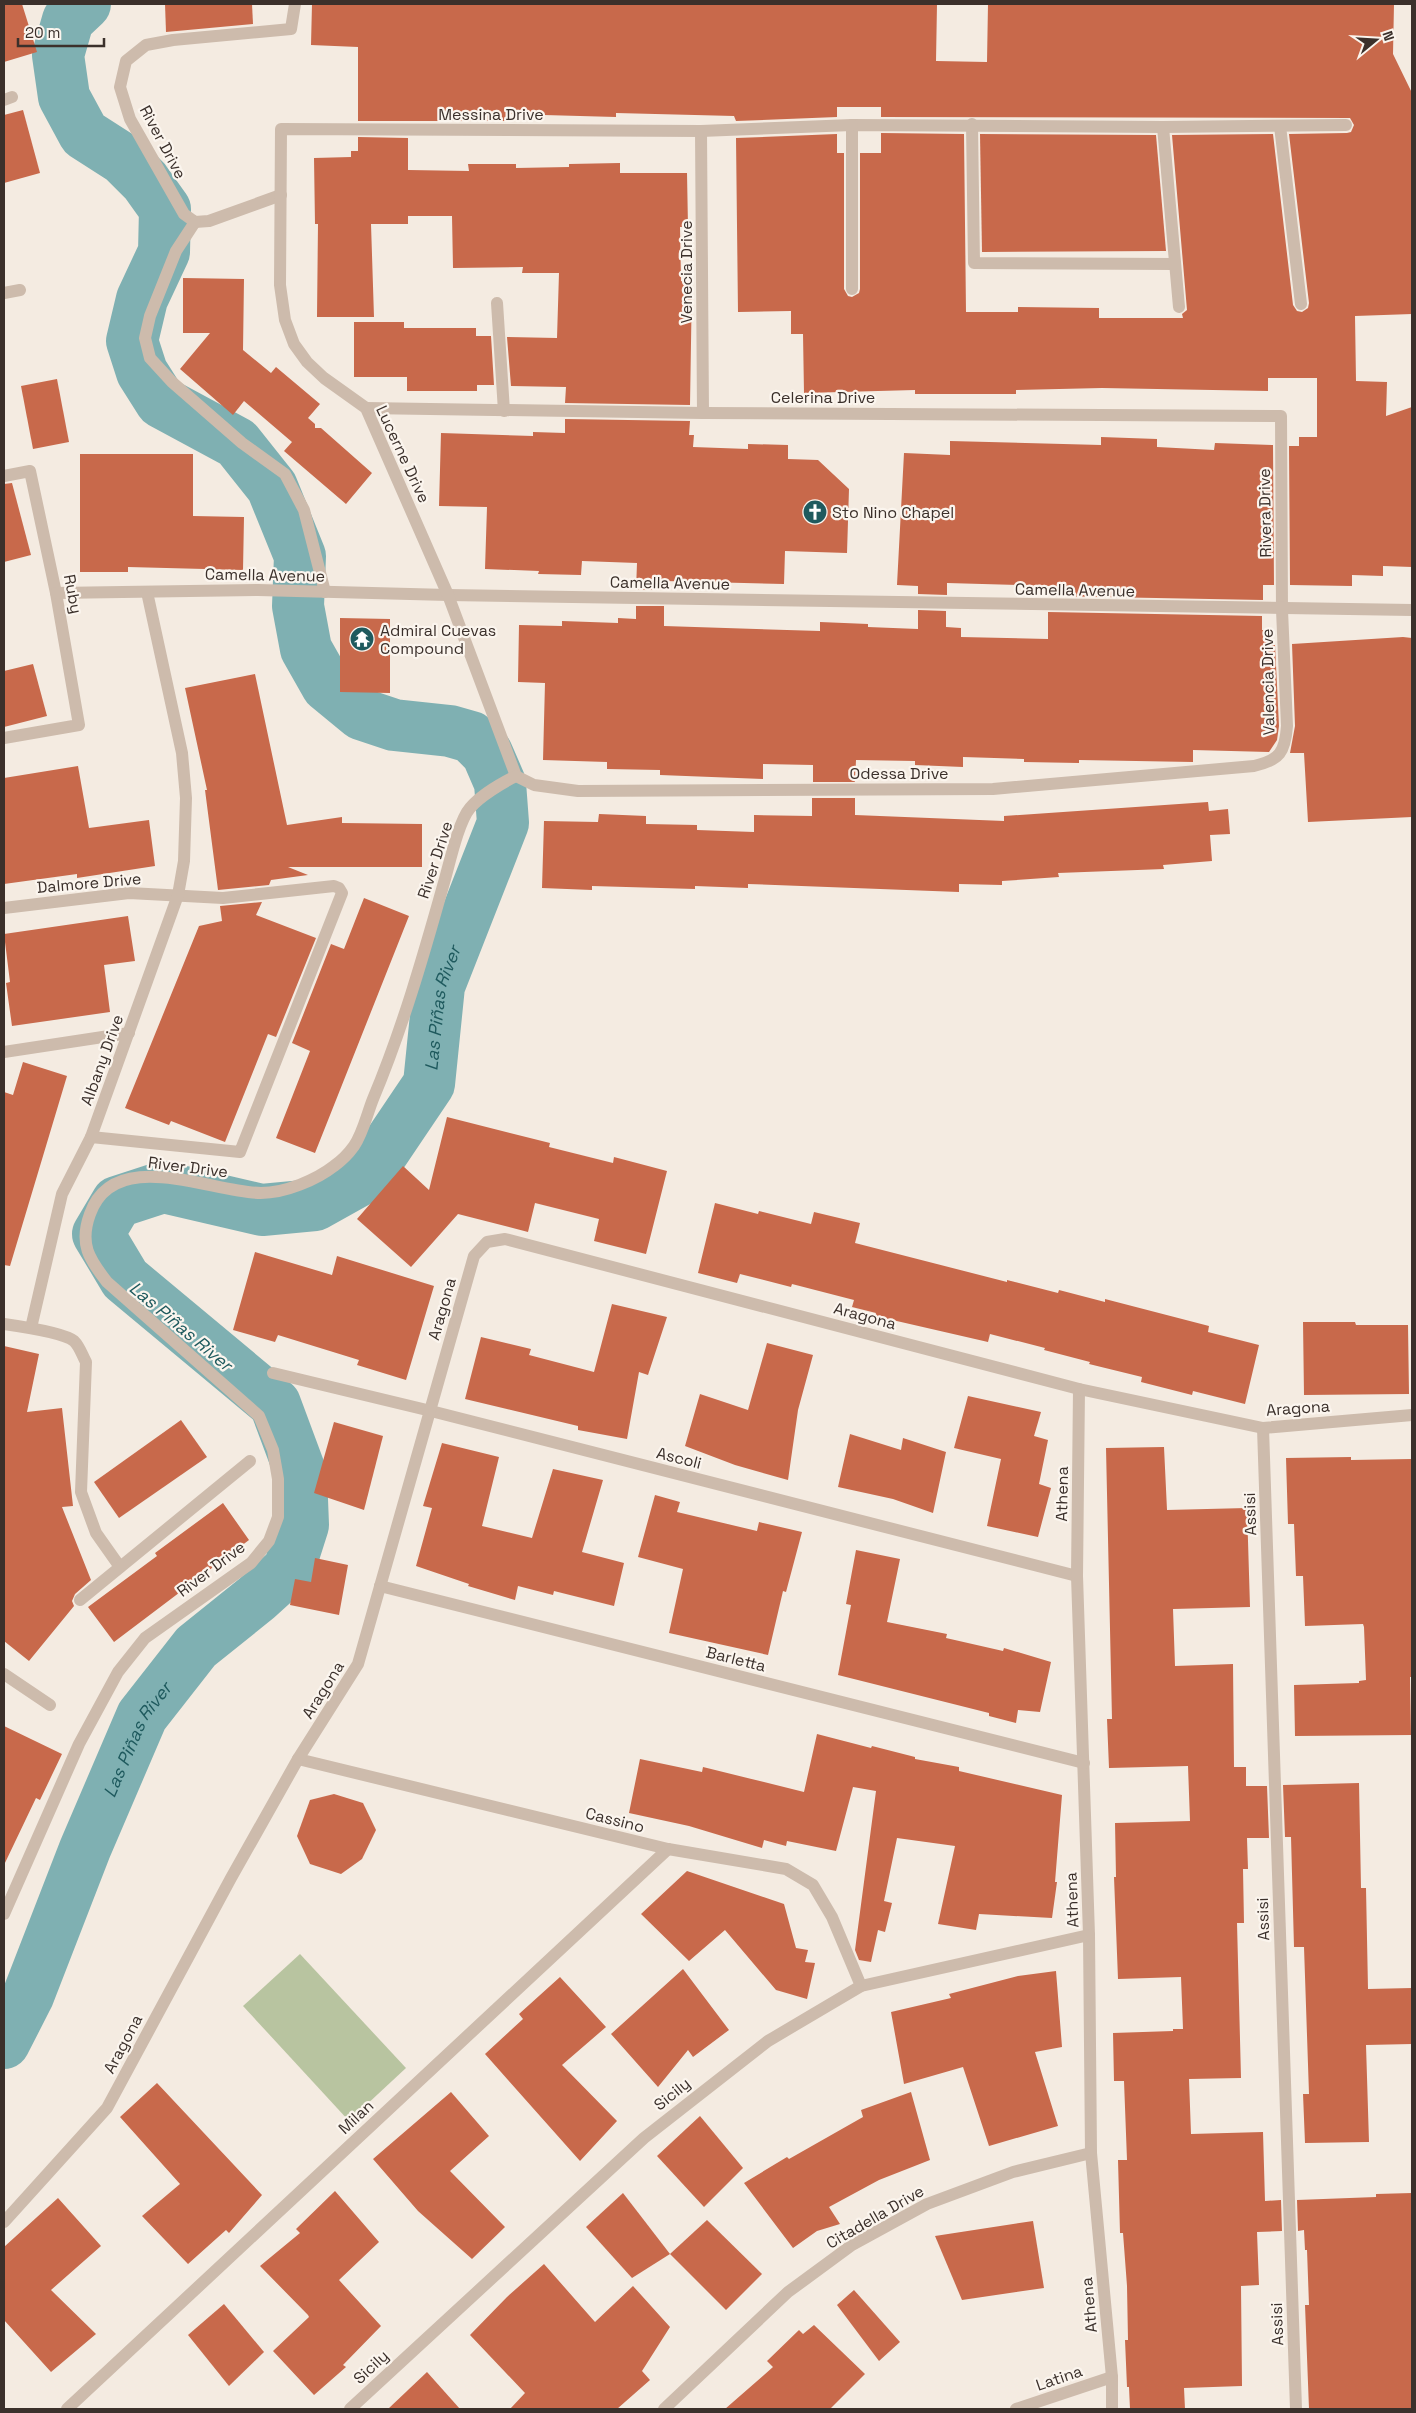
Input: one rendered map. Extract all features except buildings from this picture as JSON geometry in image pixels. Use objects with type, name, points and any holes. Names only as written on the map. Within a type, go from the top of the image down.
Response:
[{"type":"street","name":"River Drive","points":[[196,222],[184,214],[130,120],[120,87],[126,61],[146,45],[173,40],[291,29],[295,4]]},
{"type":"street","points":[[972,124],[974,263],[1175,264]]},
{"type":"street","name":"Messina Drive","points":[[281,129],[702,131],[852,125],[972,124],[1163,127],[1346,124]]},
{"type":"street","points":[[852,125],[852,289]]},
{"type":"street","points":[[1280,126],[1301,304]]},
{"type":"street","points":[[1163,127],[1179,307]]},
{"type":"street","name":"Lucerne Drive","points":[[281,129],[280,285],[285,320],[294,344],[308,362],[324,378],[366,408],[448,595],[516,776]]},
{"type":"street","name":"Venecia Drive","points":[[702,131],[703,413]]},
{"type":"street","points":[[281,195],[209,222],[196,222],[176,250],[150,316],[145,338],[150,358],[172,382],[242,443],[284,474],[304,510],[319,592]]},
{"type":"street","points":[[4,293],[20,290]]},
{"type":"street","points":[[496,303],[504,410]]},
{"type":"street","name":"Celerina Drive","points":[[366,408],[703,413],[1280,416]]},
{"type":"street","name":"Rivera Drive","points":[[1280,416],[1282,610]]},
{"type":"street","name":"Ruby","points":[[4,476],[30,470],[56,593],[79,725],[4,738]]},
{"type":"street","name":"Camella Avenue","points":[[56,593],[258,590],[1282,610],[1412,610]]},
{"type":"street","name":"Albany Drive","points":[[31,1328],[62,1194],[91,1137],[178,894],[184,862],[186,798],[182,753],[147,592]]},
{"type":"street","name":"Valencia Drive","points":[[1281,754],[1286,741],[1287,726],[1282,610]]},
{"type":"street","name":"Odessa Drive","points":[[516,776],[534,785],[578,791],[993,789],[1254,766],[1268,762],[1281,754]]},
{"type":"street","name":"River Drive","points":[[4,1914],[79,1744],[118,1672],[145,1638],[251,1563],[269,1542],[278,1517],[278,1479],[273,1450],[258,1416],[107,1282],[90,1260],[84,1231],[92,1207],[107,1190],[134,1177],[170,1178],[261,1193],[280,1191],[307,1181],[334,1166],[354,1146],[382,1076],[428,937],[458,836],[470,808],[504,782],[516,776]]},
{"type":"street","name":"Dalmore Drive","points":[[4,908],[129,893],[178,894],[223,898],[334,886],[339,888],[342,893],[240,1152],[91,1137]]},
{"type":"street","points":[[4,1052],[129,1033]]},
{"type":"street","name":"Aragona","points":[[4,2222],[107,2108],[230,1878],[298,1759],[358,1664],[474,1256],[487,1242],[505,1239],[1079,1389],[1263,1428],[1412,1415]]},
{"type":"street","points":[[4,1324],[31,1328],[72,1340],[80,1349],[86,1362],[81,1492],[96,1534],[120,1567]]},
{"type":"street","name":"Ascoli","points":[[273,1373],[431,1411],[1077,1576]]},
{"type":"street","name":"Athena","points":[[1079,1389],[1077,1576],[1089,1936],[1091,2153],[1112,2377],[1112,2409]]},
{"type":"street","name":"Assisi","points":[[1263,1428],[1296,2409]]},
{"type":"street","points":[[80,1600],[250,1461]]},
{"type":"street","name":"Barletta","points":[[380,1586],[1084,1763]]},
{"type":"street","points":[[4,1674],[50,1705]]},
{"type":"street","name":"Cassino","points":[[298,1759],[668,1849],[786,1869],[812,1885],[832,1918],[862,1986]]},
{"type":"street","name":"Milan","points":[[67,2409],[668,1849]]},
{"type":"street","name":"Sicily","points":[[350,2409],[644,2138],[768,2041],[862,1986],[1089,1936]]},
{"type":"street","name":"Citadella Drive","points":[[664,2409],[788,2292],[852,2245],[927,2204],[1013,2172],[1091,2153]]},
{"type":"street","name":"Latina","points":[[1016,2409],[1112,2377]]},
{"type":"green space","points":[[300,1954],[406,2068],[349,2121],[243,2006]]},
{"type":"waterway","name":"Las Piñas River","points":[[4,2043],[28,1996],[85,1849],[142,1716],[196,1647],[257,1598],[289,1569],[303,1525],[301,1474],[275,1404],[125,1279],[98,1234],[117,1202],[163,1187],[262,1210],[315,1205],[367,1176],[429,1084],[439,986],[503,823],[500,783],[487,753],[471,737],[450,731],[394,725],[361,714],[327,686],[306,649],[298,606],[300,556],[272,487],[237,443],[161,402],[142,372],[132,341],[142,299],[164,252],[165,209],[145,181],[123,159],[84,134],[64,97],[58,55],[68,20],[85,4]]},
{"type":"place","name":"Sto Nino Chapel","points":[[815,512]]},
{"type":"place","name":"Admiral Cuevas Compound","points":[[362,639]]}]
